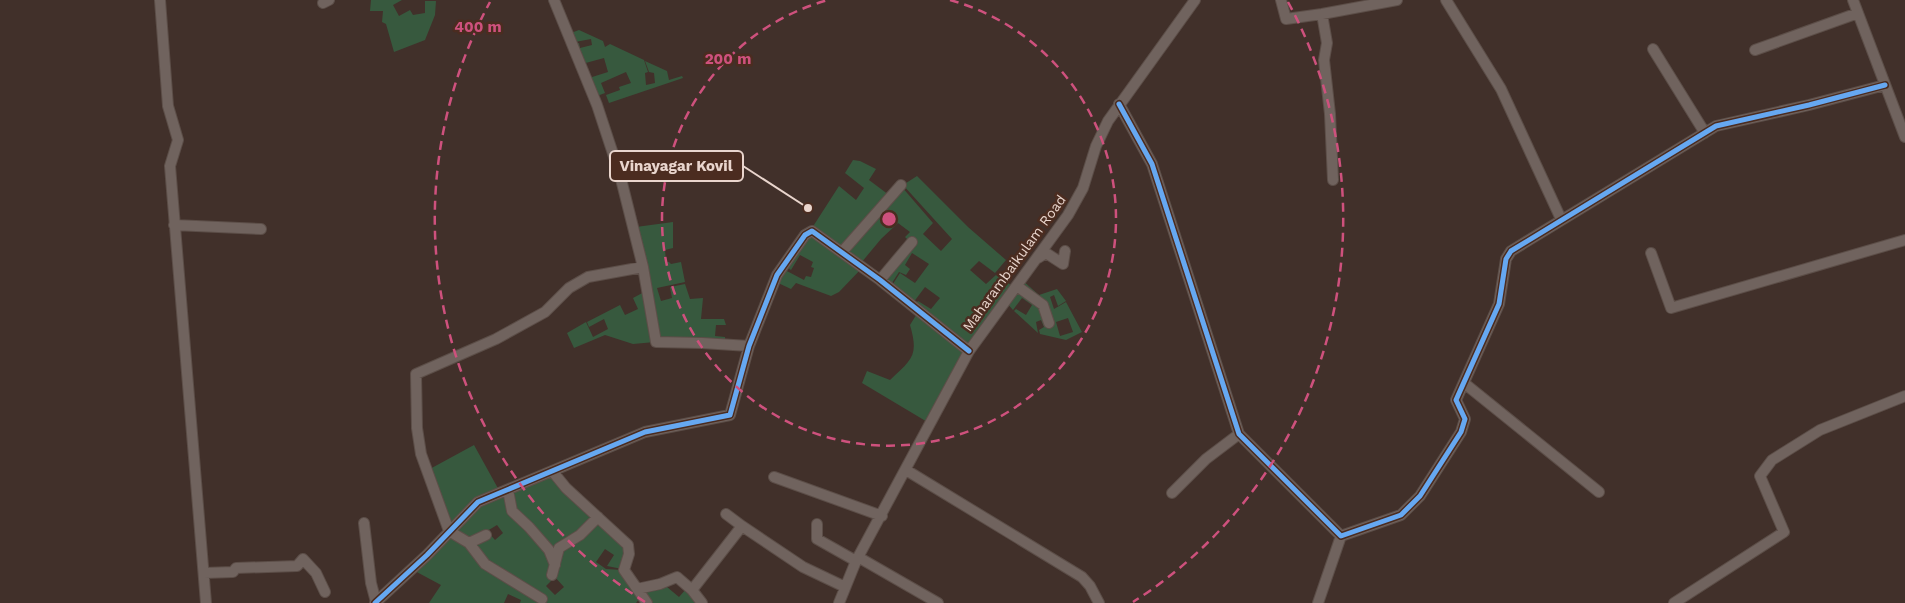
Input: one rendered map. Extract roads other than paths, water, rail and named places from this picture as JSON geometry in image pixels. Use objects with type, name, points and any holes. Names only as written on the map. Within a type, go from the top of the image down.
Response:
[{"type":"street","points":[[160,0],[168,106],[178,140],[170,166],[206,603]]},
{"type":"street","points":[[554,0],[597,105],[620,175],[643,266],[656,342],[702,342],[749,346]]},
{"type":"street","name":"Maharambaikulam Road","points":[[839,603],[857,559],[968,357],[1068,215],[1083,188],[1096,146],[1108,121],[1195,0]]},
{"type":"street","points":[[1281,0],[1286,18],[1322,14],[1397,0]]},
{"type":"street","points":[[1446,0],[1501,89],[1560,220]]},
{"type":"street","points":[[1853,0],[1905,137]]},
{"type":"street","points":[[1755,50],[1858,13]]},
{"type":"street","points":[[1322,14],[1328,43],[1324,60],[1330,114],[1333,180]]},
{"type":"street","points":[[1653,49],[1705,132]]},
{"type":"street","points":[[1341,536],[1401,515],[1420,496],[1461,432],[1465,419],[1456,400],[1499,304],[1506,259],[1511,251],[1716,126],[1809,105],[1885,85]]},
{"type":"street","points":[[1119,104],[1152,164],[1239,434],[1341,536]]},
{"type":"street","points":[[842,252],[901,185]]},
{"type":"street","points":[[174,225],[261,229]]},
{"type":"street","points":[[364,523],[371,583],[376,602],[427,555],[478,502],[646,432],[730,415],[749,346],[777,275],[805,235],[812,231],[880,280],[968,357]]},
{"type":"street","points":[[1650,253],[1670,308],[1905,240]]},
{"type":"street","points":[[880,280],[912,242]]},
{"type":"street","points":[[1035,260],[1046,253],[1063,264],[1066,251]]},
{"type":"street","points":[[542,600],[485,564],[469,543],[449,531],[420,454],[417,428],[416,374],[496,339],[545,312],[569,288],[588,277],[643,266]]},
{"type":"street","points":[[1017,286],[1043,305],[1049,323]]},
{"type":"street","points":[[1464,383],[1599,492]]},
{"type":"street","points":[[1674,603],[1784,532],[1760,476],[1772,460],[1820,430],[1905,396]]},
{"type":"street","points":[[1172,493],[1206,459],[1239,434]]},
{"type":"street","points":[[906,470],[1082,577],[1090,586],[1099,603]]},
{"type":"street","points":[[553,472],[566,488],[628,546],[629,554],[624,570],[647,603]]},
{"type":"street","points":[[774,476],[882,516]]},
{"type":"street","points":[[508,490],[512,512],[530,527],[549,550],[554,570],[559,548],[580,535],[598,517]]},
{"type":"street","points":[[726,514],[803,567],[845,587]]},
{"type":"street","points":[[817,524],[817,539],[938,603]]},
{"type":"street","points":[[692,590],[742,526]]},
{"type":"street","points":[[469,543],[486,534]]},
{"type":"street","points":[[1318,603],[1341,536]]},
{"type":"street","points":[[204,573],[233,572],[236,568],[297,566],[303,559],[316,573],[325,592]]},
{"type":"street","points":[[637,589],[660,584],[677,577],[692,590],[702,603]]},
{"type":"place","name":"Vinayagar Kovil","points":[[808,208]]}]
